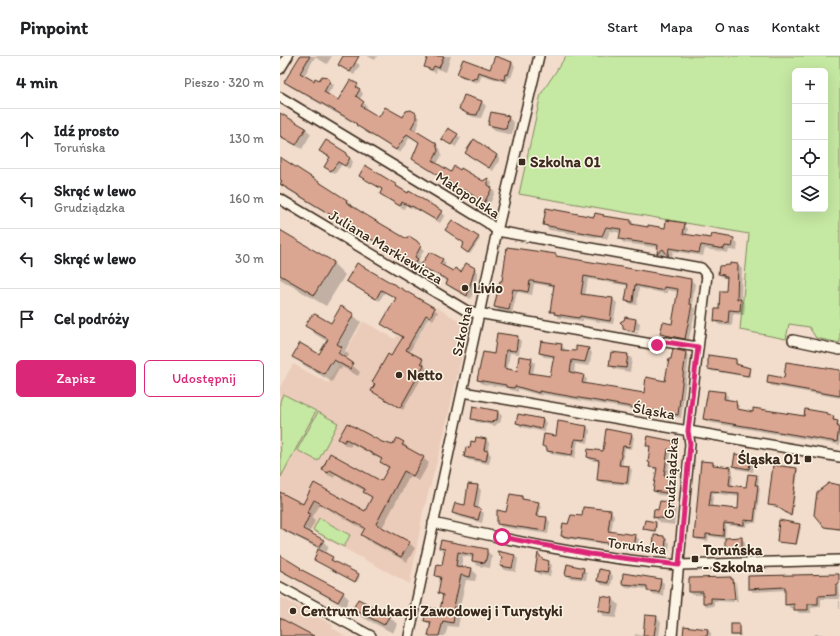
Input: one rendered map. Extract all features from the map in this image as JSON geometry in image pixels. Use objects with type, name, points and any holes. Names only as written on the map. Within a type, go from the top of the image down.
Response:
[{"type":"street","points":[[280,70],[288,56]]},
{"type":"street","name":"Szkolna","points":[[410,636],[433,523],[463,392],[497,231],[539,56]]},
{"type":"street","name":"Małopolska","points":[[280,97],[488,222],[497,231],[701,268],[706,275]]},
{"type":"street","name":"Juliana Markiewicza","points":[[280,199],[461,308],[480,314],[657,345],[666,342],[698,347]]},
{"type":"street","name":"Grudziądzka","points":[[672,636],[690,444],[688,431],[706,275]]},
{"type":"street","points":[[793,340],[840,350]]},
{"type":"street","name":"Śląska","points":[[463,392],[840,457]]},
{"type":"street","name":"Toruńska","points":[[433,523],[590,554],[679,565],[840,560]]},
{"type":"street","points":[[280,587],[371,636]]},
{"type":"shaded area","points":[[436,307],[463,323],[466,328],[465,342],[441,447],[423,512],[410,584],[280,514],[280,387],[293,364],[328,383],[363,321],[395,339],[398,335],[414,344]]},
{"type":"shaded area","name":"Centrum Edukacji Zawodowej i Turystyki","points":[[280,597],[333,625],[332,628],[346,636],[280,636]]},
{"type":"green space","points":[[566,56],[840,56],[840,343],[816,338],[809,327],[789,324],[786,339],[740,330],[749,234],[519,194],[541,94]]},
{"type":"green space","points":[[283,394],[316,411],[281,477],[280,401]]},
{"type":"green space","points":[[318,412],[338,423],[318,461],[297,450]]},
{"type":"green space","points":[[319,518],[350,535],[344,547],[313,530]]},
{"type":"building","points":[[300,56],[310,56],[300,73],[314,81],[315,78],[319,80],[322,76],[327,77],[330,81],[324,92],[338,100],[350,80],[358,84],[356,87],[360,89],[356,96],[364,102],[361,106],[379,117],[385,107],[403,117],[406,111],[411,110],[416,113],[416,119],[411,128],[436,143],[438,151],[433,161],[451,172],[454,166],[460,170],[461,168],[483,181],[488,178],[488,185],[492,188],[484,203],[465,190],[459,192],[453,188],[451,183],[412,159],[419,142],[407,134],[396,150],[344,116],[284,82]]},
{"type":"building","points":[[343,56],[359,56],[350,72],[338,65]]},
{"type":"building","points":[[428,56],[444,56],[439,68],[434,66],[432,70],[424,67]]},
{"type":"building","points":[[495,56],[512,62],[508,75],[505,74],[504,80],[478,72],[476,79],[474,78],[473,80],[457,74],[463,59],[490,69]]},
{"type":"building","points":[[464,95],[482,101],[477,115],[468,114],[459,109]]},
{"type":"building","points":[[491,112],[509,116],[506,129],[488,125]]},
{"type":"building","points":[[280,113],[306,128],[296,145],[280,136]]},
{"type":"building","points":[[448,128],[458,134],[451,145],[441,139]]},
{"type":"building","points":[[474,139],[497,155],[489,168],[465,153]]},
{"type":"building","points":[[326,140],[347,153],[346,155],[350,158],[345,166],[338,162],[331,171],[324,167],[330,157],[319,151]]},
{"type":"building","points":[[280,157],[347,200],[346,202],[366,215],[407,239],[409,236],[417,241],[421,246],[415,257],[418,259],[414,265],[280,184],[282,181],[280,179]]},
{"type":"building","points":[[365,165],[397,185],[396,186],[408,193],[409,191],[442,211],[436,220],[412,206],[411,207],[402,202],[400,206],[380,194],[382,189],[359,176]]},
{"type":"building","points":[[546,208],[594,217],[595,213],[604,215],[603,216],[631,220],[631,224],[648,227],[648,225],[665,228],[666,220],[685,223],[683,234],[711,238],[712,234],[734,238],[732,247],[725,246],[724,249],[701,245],[699,253],[669,248],[668,256],[663,249],[657,254],[658,245],[619,239],[621,229],[606,227],[602,236],[543,225]]},
{"type":"building","points":[[452,220],[479,237],[468,253],[461,248],[464,243],[445,230]]},
{"type":"building","points":[[280,230],[334,262],[314,295],[280,275]]},
{"type":"building","points":[[507,247],[556,254],[556,256],[691,279],[689,304],[692,304],[685,339],[660,334],[663,322],[672,324],[678,289],[664,287],[663,290],[659,290],[635,285],[633,302],[625,301],[628,284],[584,276],[581,294],[613,298],[610,321],[580,316],[579,318],[550,312],[554,285],[532,281],[530,281],[528,292],[513,289],[509,310],[494,307],[500,281],[502,281]]},
{"type":"building","points":[[430,252],[443,259],[440,264],[453,271],[455,268],[461,272],[466,263],[475,268],[467,296],[446,284],[448,280],[420,266]]},
{"type":"building","points":[[357,263],[435,308],[430,317],[426,315],[406,350],[423,359],[421,363],[424,365],[400,408],[371,391],[375,384],[372,382],[388,354],[391,356],[403,337],[381,324],[396,298],[381,290],[376,299],[346,281]]},
{"type":"building","points":[[730,263],[738,264],[737,299],[741,299],[740,311],[729,310],[728,323],[714,321],[715,309],[719,309],[720,291],[726,291],[727,277],[718,274],[719,266],[730,265]]},
{"type":"building","points":[[341,306],[354,314],[337,344],[342,347],[338,353],[353,363],[350,369],[334,360],[333,363],[331,362],[324,374],[292,357],[300,343],[319,354],[328,339],[305,326],[311,316],[315,314],[331,323]]},
{"type":"building","points":[[625,317],[636,319],[634,331],[623,329],[623,325],[620,322],[624,320]]},
{"type":"building","points":[[497,333],[518,336],[516,351],[506,350],[504,368],[517,371],[519,356],[532,358],[529,373],[550,376],[554,356],[539,353],[541,341],[562,344],[561,350],[576,351],[576,346],[589,348],[585,362],[572,360],[570,372],[584,375],[582,383],[644,393],[646,377],[665,381],[669,359],[671,359],[673,349],[686,352],[678,415],[539,391],[539,393],[515,386],[514,388],[506,387],[506,385],[477,380],[483,352],[494,354]]},
{"type":"building","points":[[611,352],[628,354],[626,368],[609,366]]},
{"type":"building","points":[[708,355],[736,359],[736,364],[750,368],[748,376],[708,369]]},
{"type":"building","points":[[786,362],[840,370],[840,396],[767,383],[768,375],[784,378]]},
{"type":"building","points":[[708,390],[725,392],[724,399],[736,401],[737,409],[753,412],[753,408],[804,416],[805,409],[828,413],[828,415],[834,416],[833,420],[838,421],[837,426],[839,427],[837,442],[703,419]]},
{"type":"building","points":[[473,406],[498,411],[497,420],[494,420],[491,423],[471,419]]},
{"type":"building","points":[[518,414],[543,419],[541,429],[516,423]]},
{"type":"building","points":[[558,421],[587,426],[585,440],[575,439],[572,455],[547,451],[547,448],[542,446],[544,434],[556,436]]},
{"type":"building","points":[[347,423],[382,442],[393,445],[397,438],[404,442],[402,445],[424,457],[413,476],[404,471],[376,524],[410,542],[401,557],[361,535],[365,528],[314,500],[307,513],[310,514],[303,529],[324,540],[319,547],[280,528],[280,492],[303,504],[314,483],[365,511],[372,497],[363,492],[365,489],[330,470],[328,473],[322,470],[330,453],[381,481],[389,467],[380,462],[382,459],[346,439],[344,442],[338,439]]},
{"type":"building","points":[[606,429],[632,434],[629,447],[623,446],[619,465],[629,466],[627,483],[597,480],[599,460],[587,457],[588,449],[603,451]]},
{"type":"building","points":[[648,436],[673,441],[672,450],[668,449],[664,476],[672,477],[670,485],[667,485],[666,493],[653,491],[657,468],[649,467],[650,463],[648,462],[650,446],[646,446]]},
{"type":"building","points":[[476,437],[486,439],[484,450],[488,451],[486,461],[464,457],[466,447],[470,448],[471,441],[475,442]]},
{"type":"building","points":[[735,454],[751,457],[749,469],[733,466]]},
{"type":"building","points":[[701,461],[713,462],[713,465],[731,467],[729,485],[746,487],[748,474],[757,475],[755,485],[758,485],[754,521],[744,520],[744,525],[724,523],[723,536],[706,534],[706,539],[694,538]],"holes":[[[711,491],[739,493],[738,509],[709,506]]]},
{"type":"building","points":[[773,465],[797,468],[791,516],[776,506],[768,505]]},
{"type":"building","points":[[829,483],[840,485],[840,529],[824,527],[814,515],[817,492]]},
{"type":"building","points":[[468,484],[478,485],[474,507],[481,509],[478,520],[452,513],[455,503],[465,505]]},
{"type":"building","points":[[510,494],[522,496],[522,499],[539,502],[536,516],[547,517],[545,531],[497,524],[497,510],[506,512]]},
{"type":"building","points":[[660,501],[670,502],[668,519],[653,517],[654,509],[658,510]]},
{"type":"building","points":[[583,507],[611,510],[608,531],[636,535],[634,547],[561,536],[563,523],[568,524],[571,515],[582,516]]},
{"type":"building","points":[[645,520],[656,522],[655,531],[643,529]]},
{"type":"building","points":[[779,520],[800,524],[796,544],[777,542]]},
{"type":"building","points":[[654,535],[664,536],[666,539],[665,551],[653,549]]},
{"type":"building","points":[[742,537],[742,549],[725,550],[725,538]]},
{"type":"building","points":[[441,540],[487,549],[487,555],[485,563],[472,561],[473,555],[458,552],[456,566],[472,568],[470,577],[461,575],[453,611],[455,611],[453,623],[443,621],[439,636],[428,636],[431,622],[424,621],[427,607],[440,610],[443,595],[438,593],[441,577],[435,576],[437,564],[442,565],[445,549],[439,548]]},
{"type":"building","points":[[318,549],[333,557],[331,560],[359,574],[355,582],[314,560]]},
{"type":"building","points":[[497,551],[515,555],[512,568],[500,566],[502,558]]},
{"type":"building","points":[[538,553],[542,559],[549,561],[547,573],[535,571]]},
{"type":"building","points":[[280,555],[301,568],[300,569],[344,592],[338,602],[280,570]]},
{"type":"building","points":[[567,564],[584,568],[582,577],[565,575]]},
{"type":"building","points":[[599,569],[609,571],[608,583],[597,581]]},
{"type":"building","points":[[623,573],[661,579],[659,592],[647,591],[647,586],[622,584]]},
{"type":"building","points":[[839,574],[839,584],[836,584],[836,595],[818,596],[818,604],[808,604],[808,610],[794,610],[794,604],[785,605],[785,587],[748,589],[748,576]]},
{"type":"building","points":[[731,577],[731,579],[733,579],[735,599],[711,598],[711,603],[703,603],[703,592],[689,592],[689,578]]},
{"type":"building","points":[[601,596],[613,598],[611,613],[598,611]]},
{"type":"building","points":[[358,599],[390,615],[384,625],[353,609]]},
{"type":"building","points":[[645,615],[657,616],[654,636],[643,636]]},
{"type":"building","points":[[280,618],[314,636],[280,636]]},
{"type":"building","points":[[731,624],[739,624],[739,635],[731,635]]},
{"type":"building","points":[[684,626],[708,629],[707,636],[683,636]]},
{"type":"place","name":"Szkolna 01","points":[[522,162]]},
{"type":"place","name":"Livio","points":[[465,288]]},
{"type":"place","name":"Netto","points":[[399,375]]},
{"type":"place","name":"Śląska 01","points":[[808,459]]},
{"type":"place","name":"Toruńska - Szkolna","points":[[695,559]]},
{"type":"place","name":"Centrum Edukacji Zawodowej i Turystyki","points":[[293,611]]},
{"type":"route","points":[[502,537],[590,554],[659,564],[679,565],[690,444],[688,431],[698,347],[666,342],[657,345]]}]
